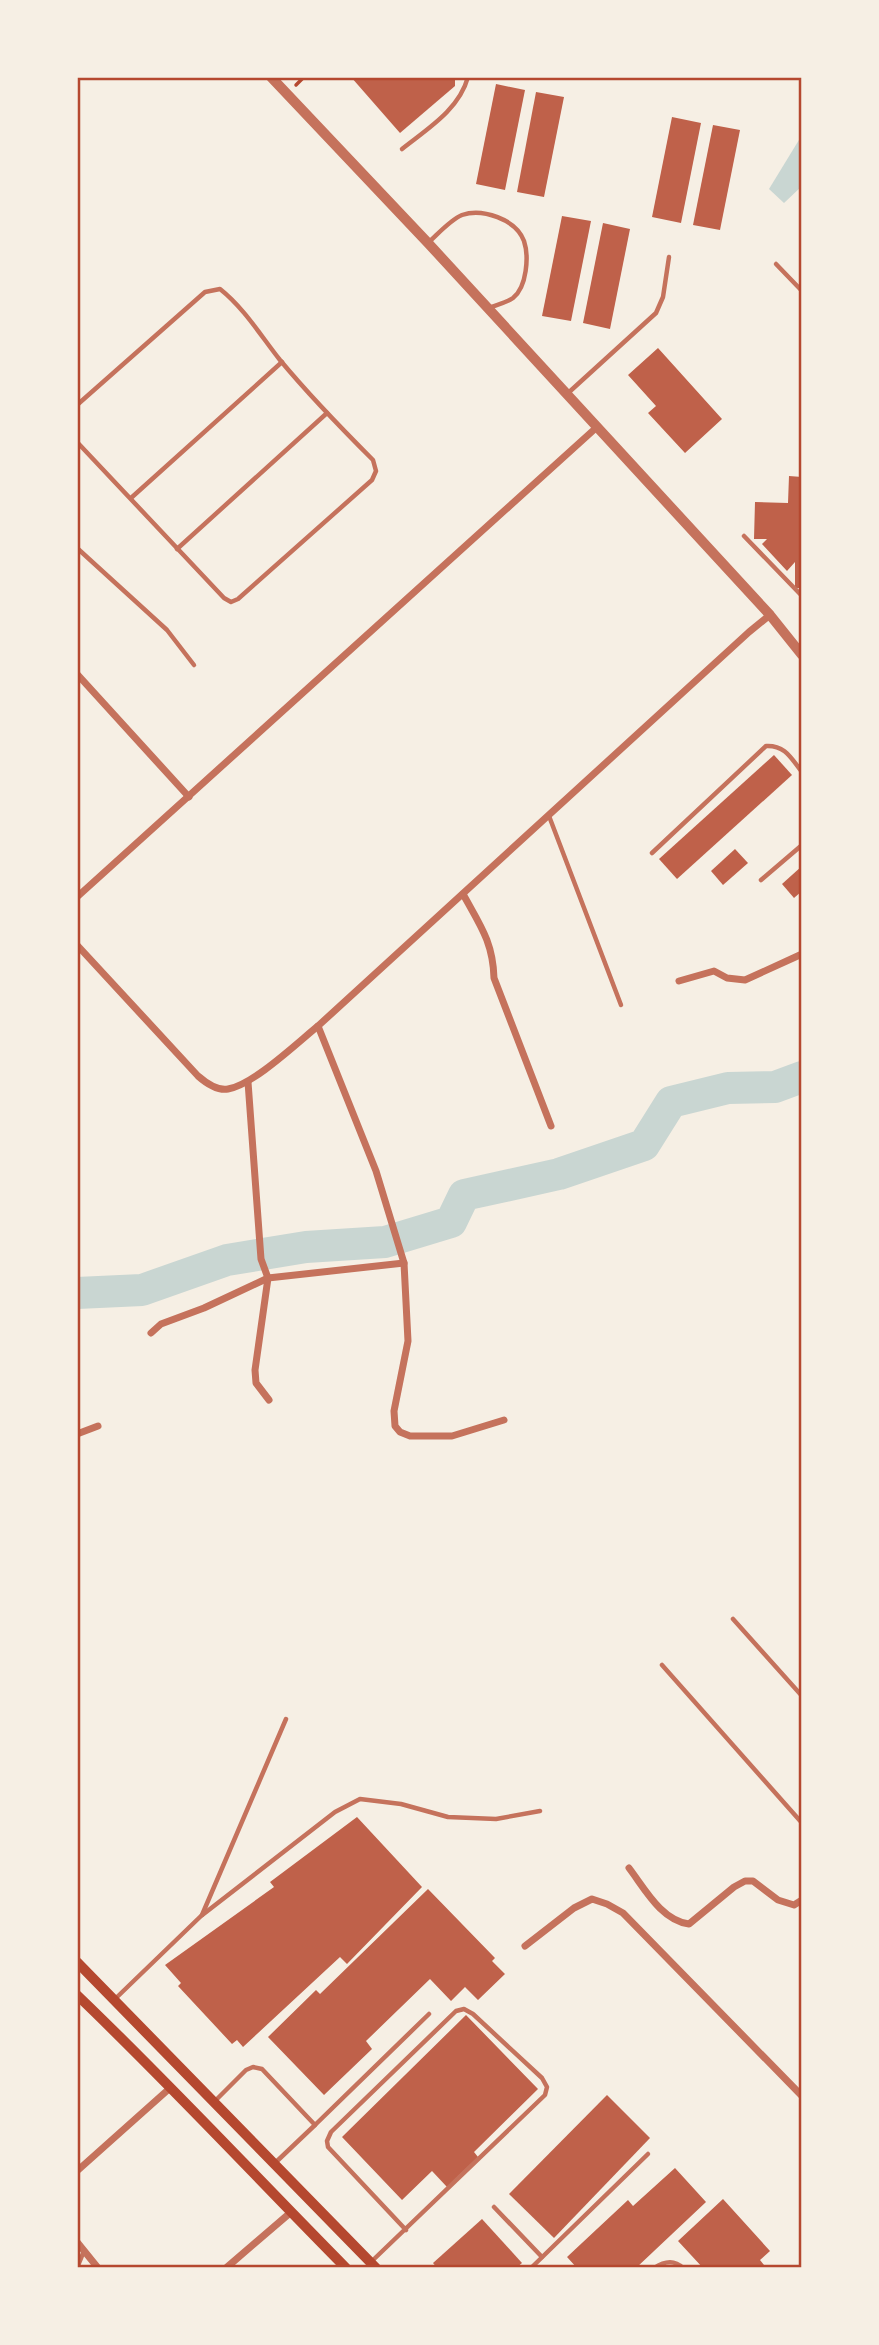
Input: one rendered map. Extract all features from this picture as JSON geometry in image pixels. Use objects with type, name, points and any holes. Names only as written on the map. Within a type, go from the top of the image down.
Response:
[{"type":"main road","points":[[77,1962],[373,2265]]},
{"type":"main road","points":[[77,1995],[345,2268]]},
{"type":"street","points":[[271,77],[428,243],[770,615],[802,655]]},
{"type":"street","points":[[77,897],[597,427]]},
{"type":"street","points":[[77,945],[210,1086],[226,1090],[248,1082],[318,1026],[770,615]]},
{"type":"street","points":[[77,674],[189,797]]},
{"type":"street","points":[[463,894],[489,942],[494,978],[551,1125]]},
{"type":"street","points":[[679,981],[714,971],[727,978],[745,980],[802,954]]},
{"type":"street","points":[[318,1026],[376,1171],[404,1264],[408,1341],[394,1411],[395,1426],[400,1432],[410,1436],[452,1436],[505,1420]]},
{"type":"street","points":[[248,1082],[261,1259],[268,1278],[255,1370],[256,1383],[269,1400]]},
{"type":"street","points":[[151,1333],[162,1324],[268,1278],[404,1264]]},
{"type":"street","points":[[77,1434],[98,1426]]},
{"type":"street","points":[[629,1868],[666,1915],[675,1922],[688,1924],[745,1881],[753,1881],[778,1900],[794,1905],[802,1900]]},
{"type":"street","points":[[525,1946],[574,1908],[592,1899],[607,1904],[623,1913],[802,2096]]},
{"type":"street","points":[[77,2171],[170,2088]]},
{"type":"street","points":[[226,2268],[290,2213]]},
{"type":"street","points":[[77,2242],[98,2268]]},
{"type":"lane","points":[[402,149],[452,108],[461,96],[468,77]]},
{"type":"lane","points":[[732,77],[746,77]]},
{"type":"lane","points":[[428,243],[460,216],[470,214],[484,213],[515,228],[523,240],[526,262],[523,282],[517,295],[509,301],[487,308]]},
{"type":"lane","points":[[566,395],[656,313],[663,297],[669,257]]},
{"type":"lane","points":[[776,264],[802,291]]},
{"type":"lane","points":[[77,405],[205,292],[220,289],[232,299],[327,413],[373,460],[376,471],[372,480],[231,603],[77,442]]},
{"type":"lane","points":[[131,498],[282,362]]},
{"type":"lane","points":[[177,549],[327,413]]},
{"type":"lane","points":[[744,536],[802,596]]},
{"type":"lane","points":[[77,548],[167,630],[194,665]]},
{"type":"lane","points":[[652,853],[765,746],[784,749],[802,772]]},
{"type":"lane","points":[[549,816],[621,1005]]},
{"type":"lane","points":[[761,880],[802,845]]},
{"type":"lane","points":[[733,1619],[802,1696]]},
{"type":"lane","points":[[662,1665],[802,1823]]},
{"type":"lane","points":[[201,1916],[286,1719]]},
{"type":"lane","points":[[115,2000],[201,1916],[335,1812],[360,1799],[401,1804],[448,1817],[495,1819],[540,1811]]},
{"type":"lane","points":[[373,2265],[545,2095],[547,2087],[542,2078],[473,2014],[464,2009],[456,2011],[331,2132],[327,2141],[328,2147],[406,2230]]},
{"type":"lane","points":[[274,2164],[429,2014]]},
{"type":"lane","points":[[214,2102],[246,2070],[253,2067],[262,2069],[315,2125]]},
{"type":"lane","points":[[531,2268],[648,2154]]},
{"type":"lane","points":[[494,2207],[542,2257]]},
{"type":"lane","points":[[77,2268],[84,2250]]},
{"type":"lane","points":[[654,2268],[674,2262],[683,2268]]},
{"type":"path","points":[[293,87],[304,77]]},
{"type":"shaded area","points":[[802,135],[802,186],[784,203],[769,189]]},
{"type":"building","points":[[351,77],[455,77],[455,86],[400,133]]},
{"type":"building","points":[[496,84],[525,90],[505,190],[476,184]]},
{"type":"building","points":[[536,92],[564,97],[544,197],[517,192]]},
{"type":"building","points":[[672,117],[701,123],[681,223],[652,217]]},
{"type":"building","points":[[713,125],[740,130],[720,230],[693,225]]},
{"type":"building","points":[[562,216],[591,221],[571,321],[542,316]]},
{"type":"building","points":[[603,223],[630,229],[610,329],[583,323]]},
{"type":"building","points":[[658,348],[722,419],[685,453],[648,413],[656,406],[628,375]]},
{"type":"building","points":[[789,476],[802,477],[802,588],[795,588],[795,562],[787,571],[762,544],[767,539],[754,539],[755,502],[788,503]]},
{"type":"building","points":[[774,755],[792,775],[677,879],[659,859]]},
{"type":"building","points":[[735,849],[748,863],[723,885],[711,871]]},
{"type":"building","points":[[802,866],[802,891],[794,898],[782,884]]},
{"type":"building","points":[[357,1817],[422,1887],[347,1964],[340,1957],[243,2047],[237,2040],[232,2044],[178,1986],[181,1983],[165,1965],[274,1887],[270,1882]]},
{"type":"building","points":[[428,1889],[495,1958],[492,1961],[505,1974],[478,2000],[465,1987],[451,2001],[430,1979],[366,2041],[372,2049],[324,2095],[268,2037],[316,1990],[320,1994]]},
{"type":"building","points":[[466,2015],[538,2089],[474,2152],[478,2157],[447,2187],[432,2171],[402,2200],[342,2137]]},
{"type":"building","points":[[607,2095],[650,2138],[554,2238],[509,2194]]},
{"type":"building","points":[[675,2168],[706,2202],[636,2268],[577,2268],[567,2257],[628,2200],[633,2206]]},
{"type":"building","points":[[723,2199],[770,2251],[760,2260],[764,2265],[761,2268],[703,2268],[678,2241]]},
{"type":"building","points":[[482,2219],[522,2263],[516,2268],[437,2268],[433,2263]]},
{"type":"waterway","points":[[77,1293],[142,1290],[227,1260],[306,1247],[385,1242],[451,1222],[464,1195],[559,1174],[644,1145],[671,1102],[728,1088],[775,1087],[802,1077]]}]
